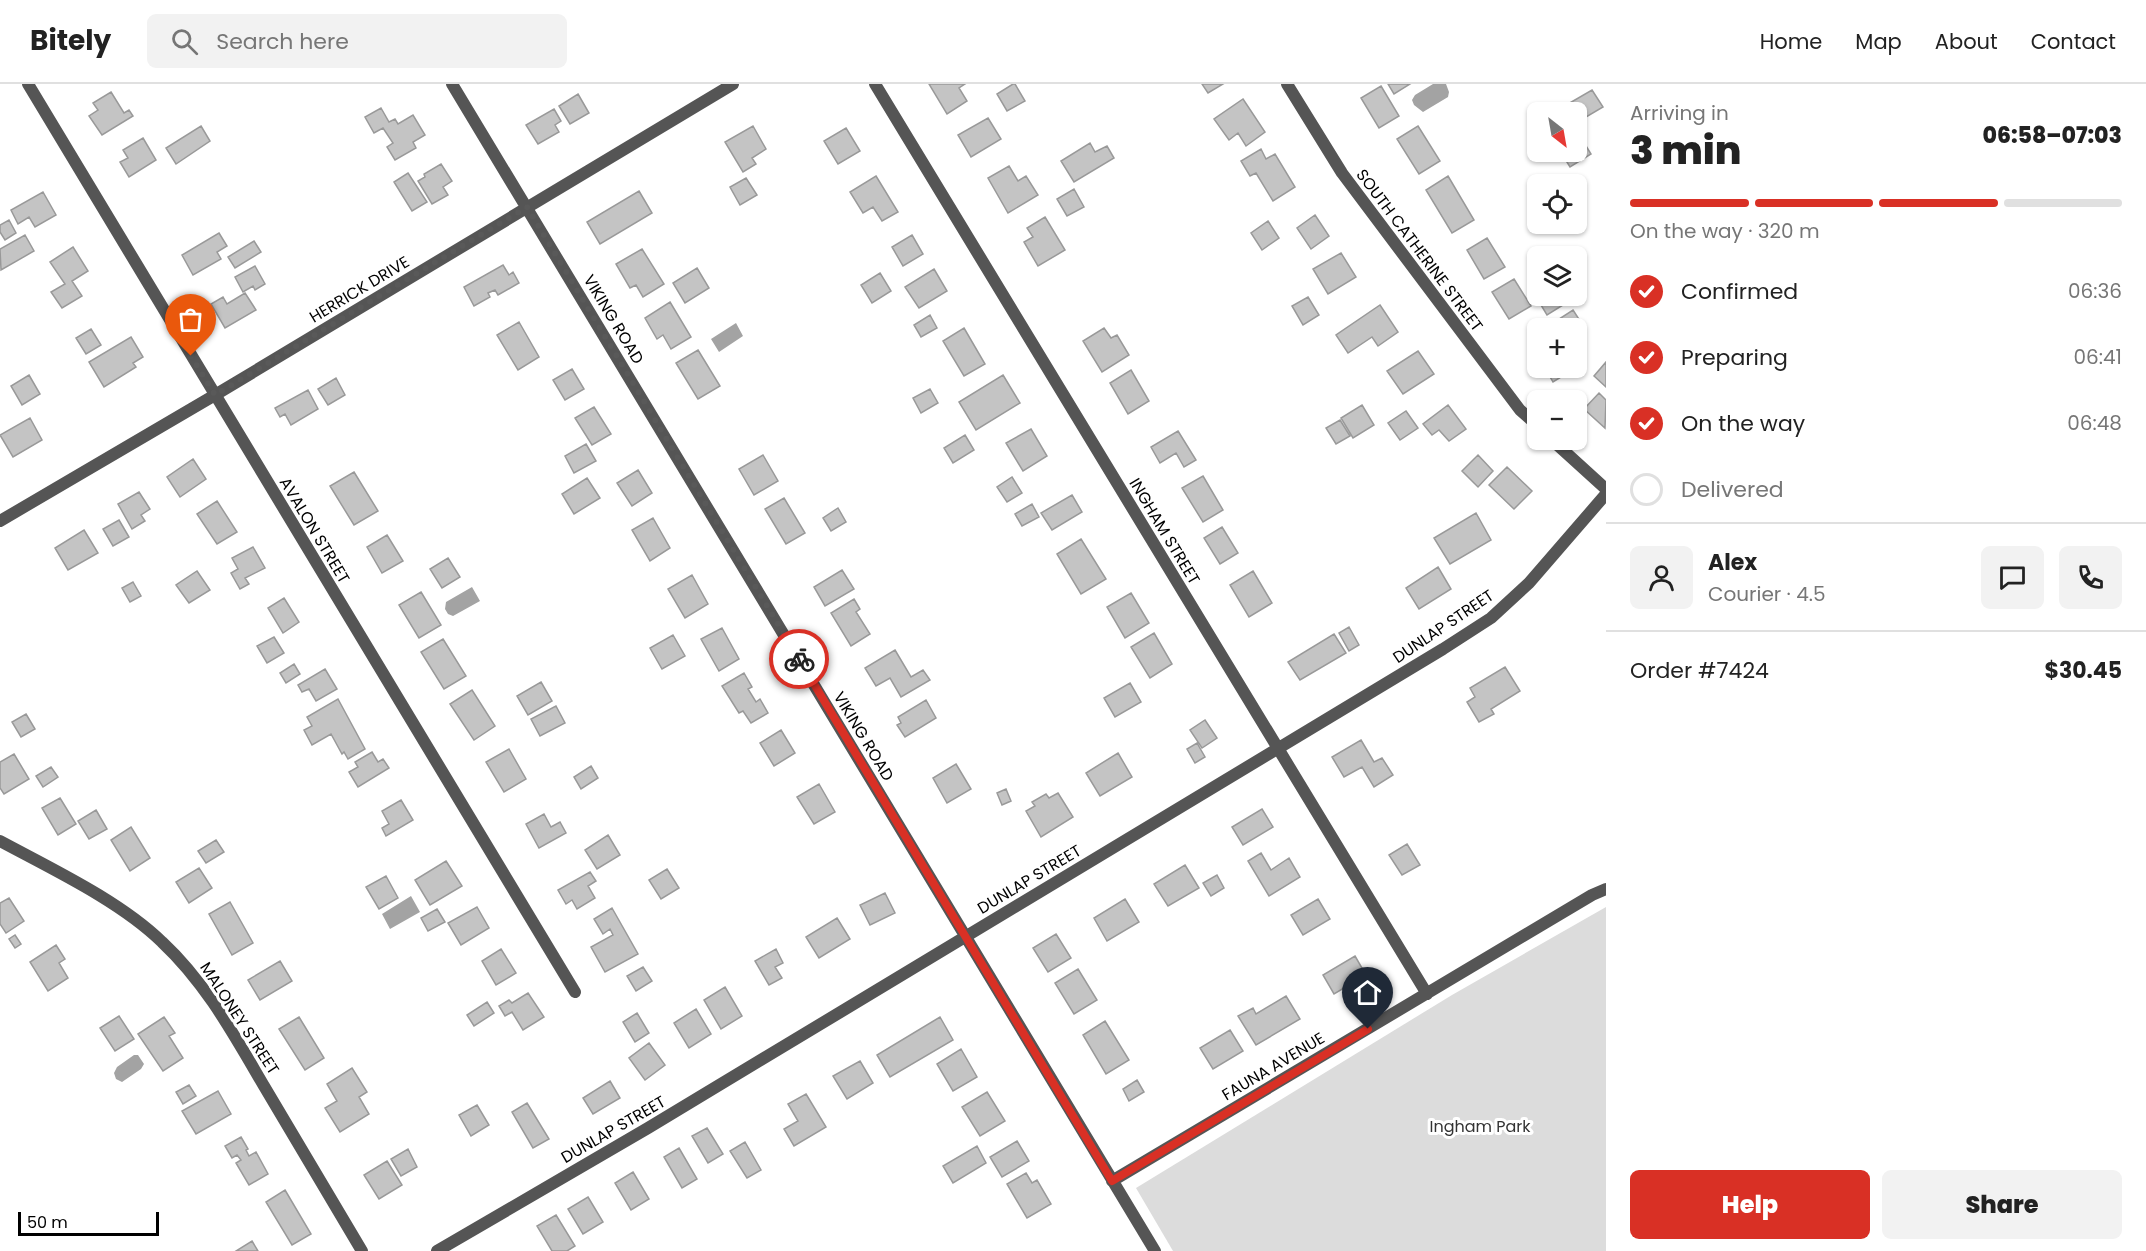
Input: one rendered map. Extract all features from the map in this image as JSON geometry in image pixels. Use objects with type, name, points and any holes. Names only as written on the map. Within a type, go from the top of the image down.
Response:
[{"type":"street","name":"AVALON STREET","points":[[28,84],[575,992]]},
{"type":"street","name":"VIKING ROAD","points":[[452,84],[1155,1251]]},
{"type":"street","name":"HERRICK DRIVE","points":[[0,521],[215,395],[733,84]]},
{"type":"street","name":"INGHAM STREET","points":[[875,84],[1427,994]]},
{"type":"street","name":"SOUTH CATHERINE STREET","points":[[1287,84],[1342,173],[1520,410],[1527,416]]},
{"type":"street","points":[[1563,450],[1606,489]]},
{"type":"street","name":"DUNLAP STREET","points":[[437,1251],[648,1128],[1443,650],[1491,618],[1529,583],[1606,494]]},
{"type":"street","name":"MALONEY STREET","points":[[0,841],[81,885],[121,910],[161,940],[192,972],[225,1019],[362,1251]]},
{"type":"street","name":"FAUNA AVENUE","points":[[1112,1181],[1592,895],[1606,889]]},
{"type":"green space","name":"Ingham Park","points":[[1606,907],[1606,1251],[1173,1251],[1136,1188],[1452,995]]},
{"type":"shaded area","points":[[1433,84],[1446,84],[1448,97],[1423,112],[1414,105],[1412,100],[1415,95]]},
{"type":"shaded area","points":[[736,323],[743,336],[719,352],[711,339]]},
{"type":"shaded area","points":[[472,587],[480,601],[453,616],[448,614],[445,609],[446,602]]},
{"type":"shaded area","points":[[411,896],[420,912],[390,929],[382,914]]},
{"type":"shaded area","points":[[134,1055],[138,1055],[144,1064],[141,1069],[122,1082],[116,1079],[114,1073],[117,1067]]},
{"type":"building","points":[[929,84],[965,84],[959,88],[967,101],[947,114]]},
{"type":"building","points":[[1013,84],[1025,101],[1007,111],[997,94]]},
{"type":"building","points":[[1202,84],[1223,84],[1208,93]]},
{"type":"building","points":[[1388,84],[1410,84],[1394,94]]},
{"type":"building","points":[[1381,86],[1399,116],[1379,128],[1361,98]]},
{"type":"building","points":[[1592,90],[1603,107],[1587,116],[1587,102],[1571,102]]},
{"type":"building","points":[[111,92],[124,113],[129,110],[133,116],[102,135],[89,116],[98,110],[93,103]]},
{"type":"building","points":[[578,94],[589,113],[570,124],[559,106]]},
{"type":"building","points":[[1243,99],[1265,132],[1246,146],[1238,133],[1229,140],[1214,119]]},
{"type":"building","points":[[381,108],[389,122],[395,119],[398,124],[413,115],[425,135],[413,142],[416,148],[395,160],[387,147],[393,143],[383,128],[374,133],[365,117]]},
{"type":"building","points":[[554,109],[561,121],[555,125],[559,132],[538,144],[526,125]]},
{"type":"building","points":[[988,118],[1001,139],[971,157],[958,135]]},
{"type":"building","points":[[201,126],[210,141],[176,164],[166,148]]},
{"type":"building","points":[[753,126],[766,149],[752,158],[756,164],[743,172],[725,142]]},
{"type":"building","points":[[1418,126],[1440,161],[1419,174],[1397,139]]},
{"type":"building","points":[[846,128],[860,151],[838,164],[824,141]]},
{"type":"building","points":[[143,138],[156,160],[129,177],[120,162],[128,158],[123,150]]},
{"type":"building","points":[[1090,143],[1095,152],[1107,146],[1114,158],[1074,182],[1061,161]]},
{"type":"building","points":[[1261,149],[1266,159],[1275,154],[1295,187],[1273,201],[1256,173],[1250,176],[1241,161]]},
{"type":"building","points":[[1567,162],[1578,162],[1570,167]]},
{"type":"building","points":[[441,164],[452,181],[443,187],[448,195],[432,204],[418,181],[425,177],[424,174]]},
{"type":"building","points":[[1009,166],[1018,181],[1026,176],[1038,195],[1008,213],[988,178]]},
{"type":"building","points":[[408,173],[427,202],[412,211],[394,182]]},
{"type":"building","points":[[876,176],[898,212],[882,221],[873,207],[863,213],[850,192]]},
{"type":"building","points":[[1448,176],[1474,220],[1452,233],[1426,190]]},
{"type":"building","points":[[746,178],[757,195],[740,205],[730,187]]},
{"type":"building","points":[[1074,189],[1084,207],[1067,216],[1057,199]]},
{"type":"building","points":[[639,191],[652,213],[600,244],[587,222]]},
{"type":"building","points":[[43,192],[56,215],[35,227],[29,217],[18,224],[11,210]]},
{"type":"building","points":[[1315,215],[1329,236],[1311,249],[1297,228]]},
{"type":"building","points":[[1045,217],[1065,250],[1038,266],[1024,242],[1033,237],[1027,228]]},
{"type":"building","points":[[9,220],[16,233],[5,240],[0,232],[0,225]]},
{"type":"building","points":[[1268,221],[1279,238],[1262,250],[1251,233]]},
{"type":"building","points":[[219,233],[227,246],[217,252],[221,259],[193,275],[182,255]]},
{"type":"building","points":[[25,235],[34,251],[1,270],[0,249]]},
{"type":"building","points":[[912,235],[923,254],[903,266],[892,247]]},
{"type":"building","points":[[1487,238],[1505,267],[1484,279],[1467,250]]},
{"type":"building","points":[[254,241],[261,252],[235,268],[228,257]]},
{"type":"building","points":[[73,247],[88,271],[72,281],[82,296],[62,308],[51,292],[65,284],[50,262]]},
{"type":"building","points":[[642,249],[664,284],[643,297],[636,285],[630,288],[616,264]]},
{"type":"building","points":[[1341,253],[1356,277],[1328,294],[1313,269]]},
{"type":"building","points":[[503,265],[509,275],[513,272],[519,283],[498,295],[495,290],[488,293],[490,297],[474,306],[464,287]]},
{"type":"building","points":[[255,266],[265,284],[255,290],[253,286],[243,292],[235,277]]},
{"type":"building","points":[[697,268],[709,288],[685,303],[673,283]]},
{"type":"building","points":[[934,269],[947,291],[919,308],[905,287]]},
{"type":"building","points":[[880,273],[891,291],[872,303],[861,285]]},
{"type":"building","points":[[1514,279],[1527,300],[1527,306],[1531,306],[1509,319],[1492,292]]},
{"type":"building","points":[[245,293],[256,310],[225,328],[211,304],[223,297],[227,304]]},
{"type":"building","points":[[1308,297],[1319,315],[1303,325],[1292,306]]},
{"type":"building","points":[[670,302],[691,337],[671,349],[663,335],[657,339],[645,318]]},
{"type":"building","points":[[1380,305],[1398,332],[1378,346],[1372,337],[1348,353],[1336,335]]},
{"type":"building","points":[[1542,306],[1561,306],[1547,315]]},
{"type":"building","points":[[1573,310],[1578,318],[1561,318]]},
{"type":"building","points":[[930,315],[937,328],[921,337],[914,325]]},
{"type":"building","points":[[519,322],[539,357],[518,370],[497,335]]},
{"type":"building","points":[[964,328],[985,364],[964,376],[943,341]]},
{"type":"building","points":[[1104,328],[1111,338],[1117,335],[1129,355],[1102,372],[1083,341]]},
{"type":"building","points":[[91,329],[101,345],[86,354],[76,338]]},
{"type":"building","points":[[131,337],[143,357],[133,363],[136,367],[104,387],[89,362]]},
{"type":"building","points":[[698,350],[720,386],[698,399],[676,363]]},
{"type":"building","points":[[1418,351],[1434,374],[1403,394],[1387,371]]},
{"type":"building","points":[[1606,362],[1606,387],[1594,376]]},
{"type":"building","points":[[572,369],[584,389],[565,400],[553,380]]},
{"type":"building","points":[[1131,370],[1149,401],[1128,414],[1110,383]]},
{"type":"building","points":[[29,375],[40,394],[22,405],[11,386]]},
{"type":"building","points":[[1003,375],[1020,403],[976,430],[959,402]]},
{"type":"building","points":[[336,378],[345,395],[328,405],[318,389]]},
{"type":"building","points":[[930,389],[938,403],[921,413],[913,398]]},
{"type":"building","points":[[308,390],[318,409],[291,425],[285,414],[280,417],[275,408]]},
{"type":"building","points":[[1599,393],[1606,400],[1605,428],[1587,412],[1587,406]]},
{"type":"building","points":[[1362,405],[1374,425],[1353,438],[1341,418]]},
{"type":"building","points":[[1448,405],[1466,429],[1449,441],[1439,430],[1432,435],[1423,424]]},
{"type":"building","points":[[594,407],[611,434],[592,445],[575,418]]},
{"type":"building","points":[[1406,411],[1418,428],[1400,440],[1388,423]]},
{"type":"building","points":[[30,418],[42,440],[13,457],[0,435]]},
{"type":"building","points":[[1340,420],[1350,436],[1336,444],[1326,428]]},
{"type":"building","points":[[1031,429],[1047,456],[1023,471],[1006,443]]},
{"type":"building","points":[[1178,431],[1196,460],[1184,467],[1176,453],[1160,463],[1151,447]]},
{"type":"building","points":[[965,435],[974,450],[953,463],[944,448]]},
{"type":"building","points":[[586,444],[596,461],[574,473],[565,456]]},
{"type":"building","points":[[763,455],[778,481],[754,495],[739,469]]},
{"type":"building","points":[[1478,455],[1493,471],[1478,487],[1462,471]]},
{"type":"building","points":[[193,459],[206,479],[180,497],[167,477]]},
{"type":"building","points":[[1507,467],[1532,491],[1514,509],[1489,485]]},
{"type":"building","points":[[638,470],[652,493],[632,506],[617,483]]},
{"type":"building","points":[[354,472],[378,511],[354,525],[330,486]]},
{"type":"building","points":[[1203,476],[1223,510],[1203,522],[1182,488]]},
{"type":"building","points":[[1012,477],[1022,493],[1007,502],[997,487]]},
{"type":"building","points":[[587,478],[600,498],[574,514],[562,494]]},
{"type":"building","points":[[139,492],[150,509],[141,515],[145,521],[132,529],[118,504]]},
{"type":"building","points":[[1072,495],[1082,512],[1052,530],[1041,513]]},
{"type":"building","points":[[784,498],[805,533],[786,544],[765,509]]},
{"type":"building","points":[[217,501],[237,532],[217,544],[197,514]]},
{"type":"building","points":[[1032,504],[1039,517],[1022,526],[1015,514]]},
{"type":"building","points":[[838,508],[846,522],[831,531],[823,518]]},
{"type":"building","points":[[1476,513],[1491,540],[1450,564],[1434,538]]},
{"type":"building","points":[[653,518],[670,548],[650,561],[632,530]]},
{"type":"building","points":[[119,520],[129,537],[113,546],[103,529]]},
{"type":"building","points":[[1222,527],[1238,553],[1220,564],[1204,538]]},
{"type":"building","points":[[84,530],[98,553],[68,570],[55,548]]},
{"type":"building","points":[[387,535],[403,561],[382,573],[367,547]]},
{"type":"building","points":[[1081,539],[1106,579],[1081,594],[1057,554]]},
{"type":"building","points":[[253,547],[265,568],[245,578],[249,584],[240,589],[231,573],[238,569],[232,558]]},
{"type":"building","points":[[448,558],[460,577],[442,588],[430,569]]},
{"type":"building","points":[[1438,567],[1451,589],[1419,609],[1406,588]]},
{"type":"building","points":[[842,570],[854,589],[825,606],[814,587]]},
{"type":"building","points":[[197,571],[210,590],[189,603],[176,585]]},
{"type":"building","points":[[1253,571],[1272,603],[1249,617],[1230,585]]},
{"type":"building","points":[[692,575],[708,604],[685,618],[668,589]]},
{"type":"building","points":[[133,582],[141,596],[130,602],[122,588]]},
{"type":"building","points":[[421,592],[441,625],[419,638],[399,605]]},
{"type":"building","points":[[1131,593],[1149,623],[1125,638],[1107,607]]},
{"type":"building","points":[[284,598],[299,622],[283,633],[268,608]]},
{"type":"building","points":[[854,599],[860,609],[856,612],[870,634],[851,646],[831,613]]},
{"type":"building","points":[[1349,627],[1359,645],[1349,651],[1339,633]]},
{"type":"building","points":[[722,628],[739,659],[719,671],[701,639]]},
{"type":"building","points":[[1154,633],[1172,664],[1150,678],[1131,647]]},
{"type":"building","points":[[1334,634],[1346,653],[1300,680],[1288,662]]},
{"type":"building","points":[[673,635],[685,656],[662,669],[650,648]]},
{"type":"building","points":[[274,637],[284,653],[267,663],[257,646]]},
{"type":"building","points":[[443,639],[466,676],[444,689],[421,652]]},
{"type":"building","points":[[895,650],[911,677],[923,670],[930,680],[901,697],[890,678],[876,686],[865,668]]},
{"type":"building","points":[[294,664],[300,674],[286,683],[280,673]]},
{"type":"building","points":[[1505,667],[1520,691],[1491,709],[1494,714],[1479,722],[1467,702],[1475,697],[1470,688]]},
{"type":"building","points":[[325,669],[337,689],[316,701],[309,689],[302,692],[298,685]]},
{"type":"building","points":[[744,673],[752,687],[748,689],[756,702],[760,699],[768,713],[751,723],[743,711],[739,713],[722,686]]},
{"type":"building","points":[[541,682],[552,701],[528,715],[517,696]]},
{"type":"building","points":[[1130,683],[1141,702],[1115,717],[1104,698]]},
{"type":"building","points":[[472,690],[495,726],[474,740],[450,704]]},
{"type":"building","points":[[338,699],[365,749],[348,759],[344,752],[342,754],[331,734],[312,745],[304,730],[312,726],[307,717]]},
{"type":"building","points":[[926,700],[936,718],[905,737],[897,725],[901,723],[898,717]]},
{"type":"building","points":[[556,706],[565,723],[540,736],[531,719]]},
{"type":"building","points":[[26,714],[35,729],[21,737],[12,722]]},
{"type":"building","points":[[1205,720],[1217,738],[1202,748],[1190,730]]},
{"type":"building","points":[[781,730],[795,753],[774,766],[760,743]]},
{"type":"building","points":[[1361,740],[1374,762],[1382,758],[1393,775],[1374,787],[1362,767],[1344,777],[1332,757]]},
{"type":"building","points":[[1197,743],[1205,757],[1195,763],[1187,749]]},
{"type":"building","points":[[509,749],[526,779],[504,792],[486,762]]},
{"type":"building","points":[[372,752],[378,762],[383,759],[389,768],[358,787],[349,772],[358,767],[355,762]]},
{"type":"building","points":[[1118,753],[1132,777],[1100,796],[1086,773]]},
{"type":"building","points":[[14,754],[29,779],[4,794],[0,788],[0,762]]},
{"type":"building","points":[[956,764],[971,789],[947,803],[933,778]]},
{"type":"building","points":[[591,766],[598,778],[581,789],[574,777]]},
{"type":"building","points":[[51,767],[58,777],[43,787],[36,776]]},
{"type":"building","points":[[819,784],[835,812],[814,824],[797,797]]},
{"type":"building","points":[[1006,789],[1011,801],[1002,805],[997,793]]},
{"type":"building","points":[[1058,793],[1073,817],[1041,837],[1026,811],[1035,806],[1032,802],[1046,794],[1049,798]]},
{"type":"building","points":[[60,798],[76,824],[58,835],[42,808]]},
{"type":"building","points":[[401,800],[413,820],[386,836],[382,828],[389,824],[382,811]]},
{"type":"building","points":[[1262,809],[1273,827],[1243,845],[1232,827]]},
{"type":"building","points":[[96,810],[107,829],[89,839],[78,821]]},
{"type":"building","points":[[544,814],[551,827],[560,822],[566,833],[539,848],[526,824]]},
{"type":"building","points":[[131,827],[150,858],[130,871],[111,840]]},
{"type":"building","points":[[608,835],[620,855],[597,869],[585,850]]},
{"type":"building","points":[[216,840],[224,852],[206,863],[198,851]]},
{"type":"building","points":[[1407,844],[1420,865],[1402,875],[1389,855]]},
{"type":"building","points":[[1261,853],[1271,870],[1289,858],[1300,877],[1269,896],[1248,861]]},
{"type":"building","points":[[446,861],[462,886],[430,905],[415,880]]},
{"type":"building","points":[[1185,865],[1199,888],[1168,906],[1154,884]]},
{"type":"building","points":[[199,868],[212,888],[189,903],[176,882]]},
{"type":"building","points":[[667,869],[679,888],[661,899],[649,880]]},
{"type":"building","points":[[590,872],[596,881],[588,886],[595,898],[577,909],[572,900],[566,904],[558,890]]},
{"type":"building","points":[[1217,875],[1224,888],[1211,896],[1203,883]]},
{"type":"building","points":[[386,876],[398,898],[379,909],[366,887]]},
{"type":"building","points":[[885,893],[895,913],[870,925],[860,905]]},
{"type":"building","points":[[9,898],[24,921],[6,933],[0,924],[0,903]]},
{"type":"building","points":[[1125,899],[1139,922],[1107,941],[1094,918]]},
{"type":"building","points":[[1318,899],[1330,919],[1303,935],[1291,915]]},
{"type":"building","points":[[230,902],[253,943],[232,955],[209,914]]},
{"type":"building","points":[[477,907],[489,928],[461,945],[448,923]]},
{"type":"building","points":[[612,908],[638,954],[605,972],[591,947],[613,935],[610,929],[603,934],[594,919]]},
{"type":"building","points":[[437,909],[445,922],[428,931],[421,918]]},
{"type":"building","points":[[837,918],[850,939],[819,958],[806,937]]},
{"type":"building","points":[[1056,934],[1071,958],[1048,972],[1033,948]]},
{"type":"building","points":[[15,935],[21,944],[15,948],[9,939]]},
{"type":"building","points":[[56,945],[65,959],[59,963],[68,978],[48,991],[30,962]]},
{"type":"building","points":[[501,949],[516,973],[496,985],[482,961]]},
{"type":"building","points":[[776,949],[783,963],[775,967],[782,978],[769,985],[755,961]]},
{"type":"building","points":[[1355,956],[1366,975],[1334,994],[1323,975]]},
{"type":"building","points":[[280,961],[292,981],[260,1000],[248,980]]},
{"type":"building","points":[[643,967],[652,981],[636,991],[627,976]]},
{"type":"building","points":[[1078,969],[1097,1000],[1074,1014],[1055,983]]},
{"type":"building","points":[[725,987],[742,1016],[721,1029],[704,1000]]},
{"type":"building","points":[[528,993],[544,1017],[523,1030],[512,1012],[505,1016],[499,1006],[509,1000],[512,1003]]},
{"type":"building","points":[[1286,996],[1300,1019],[1256,1045],[1238,1016],[1253,1008],[1256,1014]]},
{"type":"building","points":[[487,1002],[494,1013],[474,1026],[467,1015]]},
{"type":"building","points":[[696,1009],[711,1034],[689,1048],[674,1023]]},
{"type":"building","points":[[637,1013],[649,1033],[635,1042],[623,1022]]},
{"type":"building","points":[[119,1016],[134,1039],[115,1051],[100,1028]]},
{"type":"building","points":[[164,1017],[175,1033],[169,1036],[183,1058],[163,1071],[138,1034]]},
{"type":"building","points":[[299,1017],[324,1058],[305,1070],[279,1029]]},
{"type":"building","points":[[940,1017],[953,1040],[890,1077],[877,1055]]},
{"type":"building","points":[[1105,1021],[1129,1060],[1106,1074],[1083,1035]]},
{"type":"building","points":[[1230,1030],[1243,1051],[1213,1069],[1200,1048]]},
{"type":"building","points":[[649,1043],[665,1065],[645,1080],[629,1058]]},
{"type":"building","points":[[961,1049],[977,1077],[953,1091],[937,1064]]},
{"type":"building","points":[[860,1061],[873,1083],[847,1099],[833,1076]]},
{"type":"building","points":[[352,1068],[367,1092],[359,1097],[369,1114],[340,1132],[325,1108],[337,1101],[327,1084]]},
{"type":"building","points":[[1137,1080],[1144,1092],[1129,1101],[1123,1089]]},
{"type":"building","points":[[610,1081],[620,1098],[593,1114],[583,1098]]},
{"type":"building","points":[[189,1085],[196,1096],[183,1104],[176,1092]]},
{"type":"building","points":[[218,1091],[231,1114],[196,1134],[182,1111]]},
{"type":"building","points":[[987,1092],[1005,1121],[980,1136],[962,1107]]},
{"type":"building","points":[[806,1094],[826,1127],[794,1146],[784,1129],[798,1121],[788,1104]]},
{"type":"building","points":[[527,1103],[549,1139],[533,1148],[512,1112]]},
{"type":"building","points":[[477,1105],[489,1125],[471,1136],[459,1115]]},
{"type":"building","points":[[707,1128],[723,1154],[708,1163],[692,1136]]},
{"type":"building","points":[[241,1137],[249,1156],[256,1152],[268,1174],[249,1185],[236,1163],[241,1160],[237,1155],[232,1158],[225,1146]]},
{"type":"building","points":[[1017,1141],[1029,1161],[1002,1177],[990,1157]]},
{"type":"building","points":[[745,1142],[761,1170],[747,1178],[730,1151]]},
{"type":"building","points":[[977,1146],[986,1163],[953,1183],[943,1166]]},
{"type":"building","points":[[679,1148],[697,1179],[682,1188],[664,1157]]},
{"type":"building","points":[[408,1149],[417,1167],[401,1176],[391,1159]]},
{"type":"building","points":[[387,1161],[402,1185],[379,1199],[364,1175]]},
{"type":"building","points":[[633,1172],[649,1199],[631,1210],[615,1183]]},
{"type":"building","points":[[1026,1173],[1032,1183],[1037,1180],[1051,1204],[1027,1218],[1007,1184]]},
{"type":"building","points":[[285,1190],[311,1234],[292,1245],[266,1202]]},
{"type":"building","points":[[588,1197],[603,1222],[583,1234],[568,1209]]},
{"type":"building","points":[[556,1215],[575,1246],[567,1251],[552,1251],[537,1226]]},
{"type":"building","points":[[252,1241],[258,1251],[236,1251]]},
{"type":"way so far","points":[[191,356],[215,395],[527,207],[799,659]]},
{"type":"route","points":[[799,659],[1112,1181],[1368,1029]]}]
